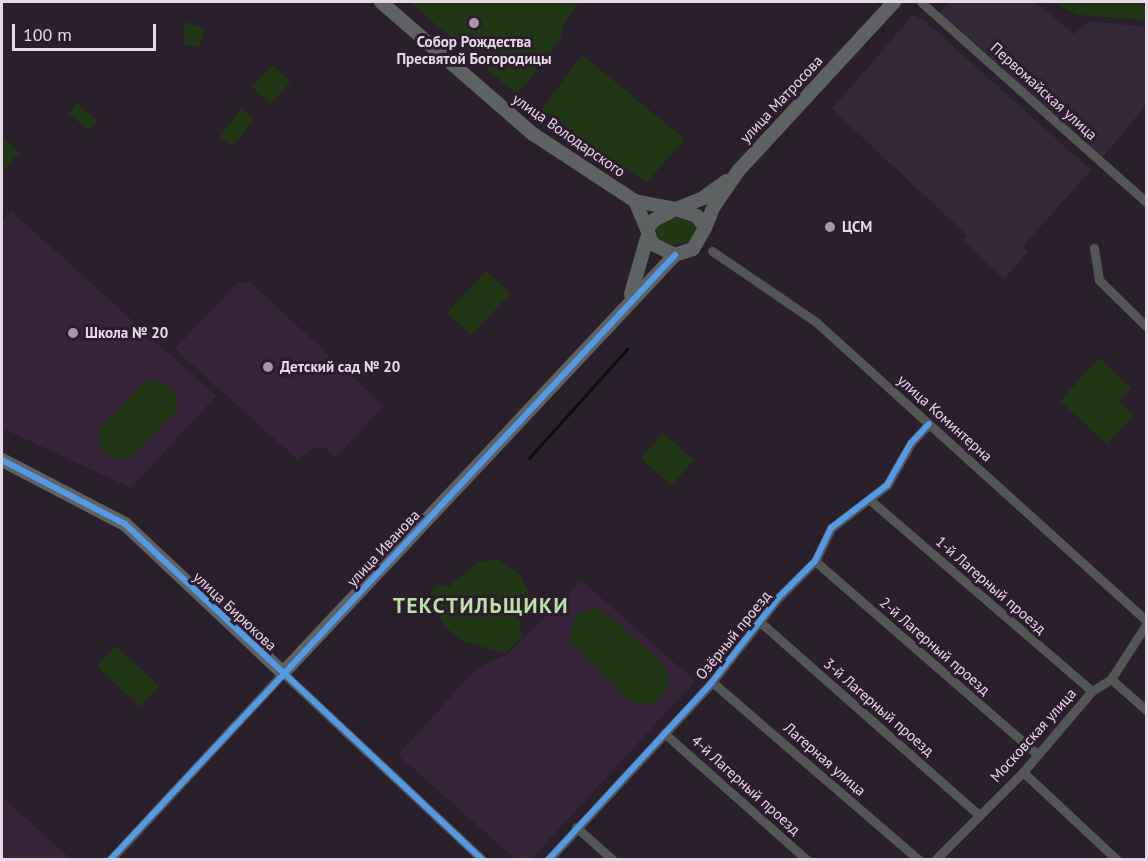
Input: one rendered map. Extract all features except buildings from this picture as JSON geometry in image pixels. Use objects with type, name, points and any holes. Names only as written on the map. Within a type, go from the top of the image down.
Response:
[{"type":"street","name":"улица Володарского","points":[[381,2],[533,134],[634,201]]},
{"type":"street","name":"улица Матросова","points":[[705,228],[714,206],[736,174],[894,2]]},
{"type":"street","name":"Первомайская улица","points":[[921,2],[1146,202]]},
{"type":"street","points":[[619,314],[637,285],[647,234],[654,219],[703,198],[736,174]]},
{"type":"street","points":[[634,201],[676,209],[697,216],[705,228],[712,251],[680,254],[658,249],[647,234],[634,201]]},
{"type":"street","points":[[680,254],[700,243],[705,228]]},
{"type":"street","points":[[1094,248],[1099,280],[1146,326]]},
{"type":"street","name":"улица Коминтерна","points":[[712,251],[816,322],[1146,620]]},
{"type":"street","name":"улица Иванова","points":[[110,860],[619,314],[680,254]]},
{"type":"street","name":"Озёрный проезд","points":[[548,860],[712,682],[778,597],[815,561],[831,528],[887,485],[912,443],[929,424]]},
{"type":"street","name":"улица Бирюкова","points":[[2,460],[125,524],[483,860]]},
{"type":"street","name":"1-й Лагерный проезд","points":[[870,500],[1092,692]]},
{"type":"street","name":"2-й Лагерный проезд","points":[[815,561],[1036,753]]},
{"type":"street","name":"3-й Лагерный проезд","points":[[760,622],[979,815]]},
{"type":"street","name":"Московская улица","points":[[935,860],[1023,772],[1036,753],[1092,692],[1111,679],[1146,625]]},
{"type":"street","points":[[1111,679],[1146,710]]},
{"type":"street","name":"Лагерная улица","points":[[712,682],[919,860]]},
{"type":"street","name":"4-й Лагерный проезд","points":[[664,733],[807,860]]},
{"type":"street","points":[[1023,772],[1117,860]]},
{"type":"street","points":[[576,827],[613,860]]},
{"type":"shaded area","points":[[949,2],[1035,2],[1074,34],[1090,21],[1146,27],[1146,105],[1103,157],[940,12]]},
{"type":"shaded area","points":[[913,15],[925,21],[1091,170],[1023,246],[1028,252],[1004,279],[963,240],[967,235],[832,109]]},
{"type":"shaded area","name":"Школа № 20","points":[[11,211],[216,396],[131,488],[2,428],[2,221]]},
{"type":"shaded area","name":"Детский сад № 20","points":[[250,282],[384,406],[335,458],[325,447],[315,448],[298,460],[175,349],[237,283]]},
{"type":"shaded area","points":[[581,580],[695,681],[531,859],[515,859],[398,755],[477,668],[508,654]]},
{"type":"shaded area","points":[[2,797],[71,859],[2,859]]},
{"type":"green space","points":[[410,2],[579,2],[565,22],[560,40],[517,95]]},
{"type":"green space","points":[[1051,2],[1146,2],[1146,20],[1079,15]]},
{"type":"green space","points":[[184,22],[206,29],[199,47],[184,45]]},
{"type":"green space","points":[[582,55],[685,139],[647,182],[539,113]]},
{"type":"green space","points":[[272,65],[291,82],[271,104],[252,87]]},
{"type":"green space","points":[[77,103],[97,121],[88,131],[68,113]]},
{"type":"green space","points":[[241,108],[254,120],[233,146],[220,137]]},
{"type":"green space","points":[[2,136],[19,153],[2,172]]},
{"type":"green space","points":[[686,216],[697,226],[692,240],[668,247],[657,241],[656,226],[665,220]]},
{"type":"green space","points":[[486,271],[510,294],[471,335],[447,313]]},
{"type":"green space","points":[[1099,358],[1131,388],[1119,401],[1134,415],[1107,444],[1060,401]]},
{"type":"green space","points":[[154,379],[174,387],[178,403],[176,411],[132,456],[122,459],[107,455],[98,442],[100,429],[144,382]]},
{"type":"green space","points":[[663,433],[694,460],[672,486],[641,459]]},
{"type":"green space","points":[[499,560],[521,576],[532,601],[519,624],[523,637],[505,653],[465,642],[445,627],[430,593],[439,584],[448,587],[480,561]]},
{"type":"green space","points":[[599,607],[662,662],[669,674],[669,687],[655,703],[641,705],[628,700],[569,640],[576,614]]},
{"type":"green space","points":[[116,646],[159,686],[140,707],[97,666]]},
{"type":"waterway","points":[[529,458],[627,349]]},
{"type":"cycle path","points":[[110,860],[675,255]]},
{"type":"cycle path","points":[[548,860],[712,682],[779,597],[815,561],[831,528],[887,485],[911,443],[929,424]]},
{"type":"cycle path","points":[[2,460],[125,524],[483,860]]},
{"type":"place","name":"Собор Рождества Пресвятой Богородицы","points":[[474,23]]},
{"type":"place","name":"ЦСМ","points":[[830,227]]},
{"type":"place","name":"Школа № 20","points":[[73,333]]},
{"type":"place","name":"Детский сад № 20","points":[[268,367]]},
{"type":"district","name":"ТЕКСТИЛЬЩИКИ","points":[[481,606]]}]
